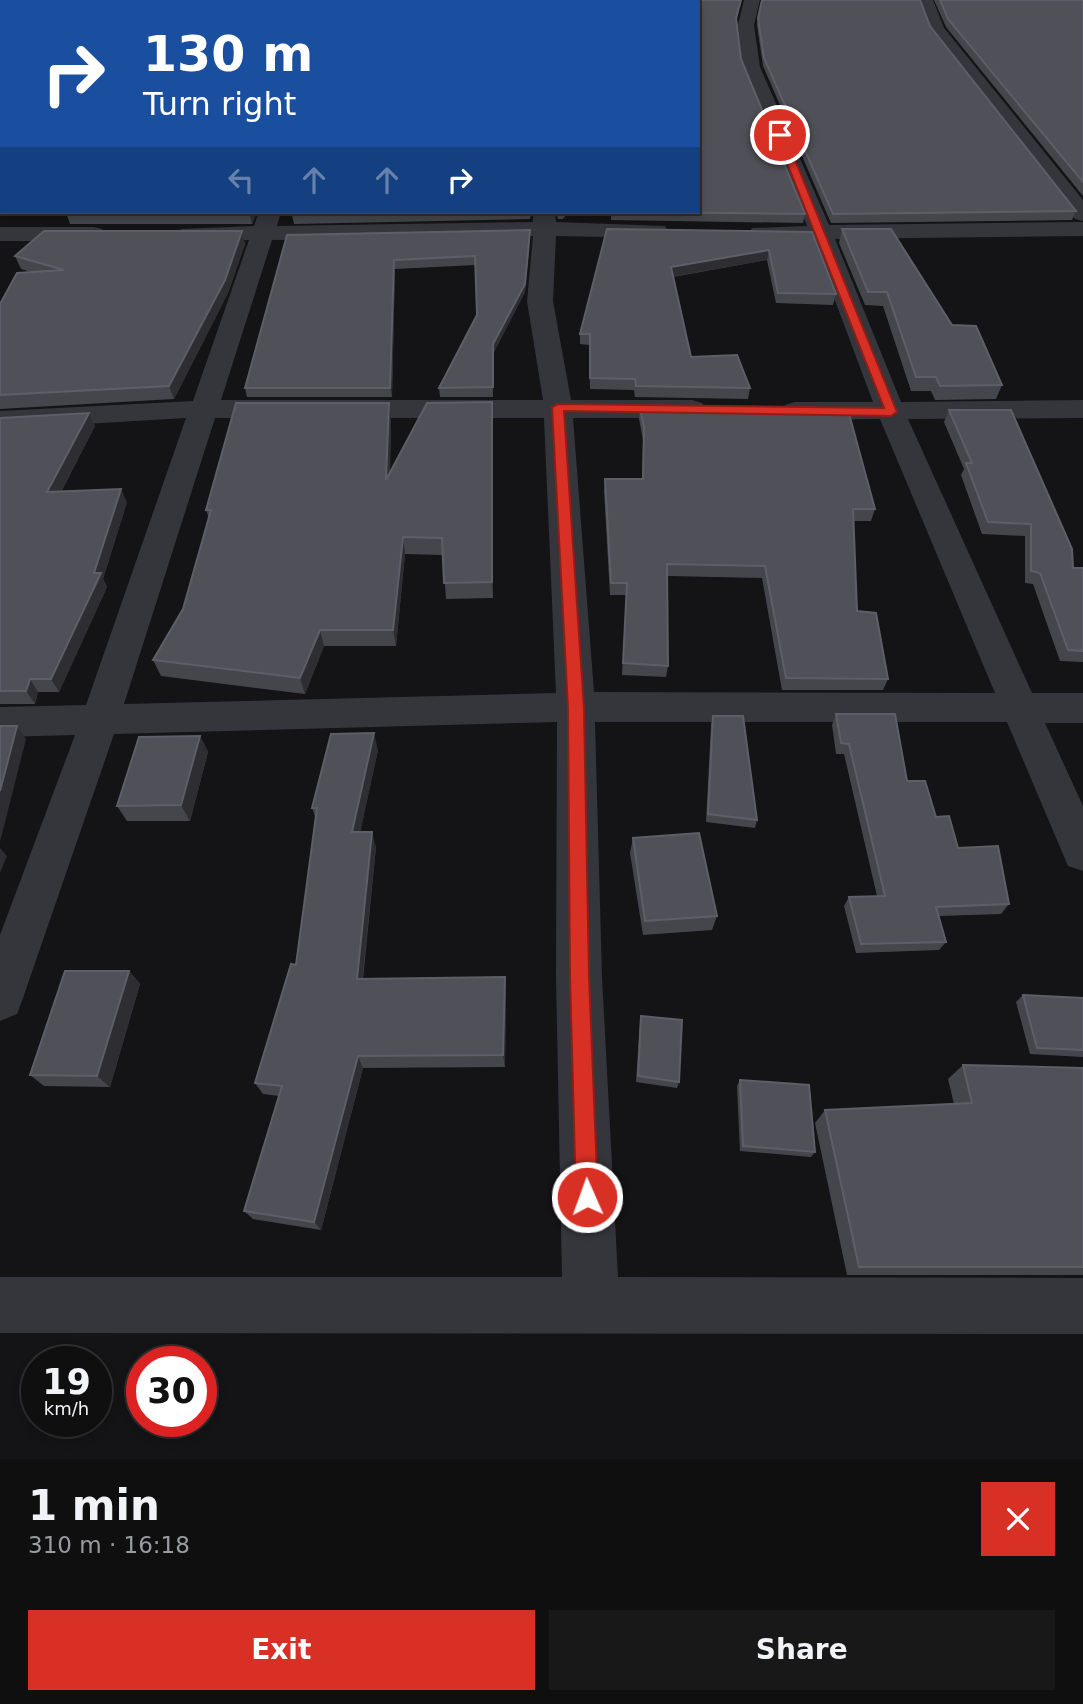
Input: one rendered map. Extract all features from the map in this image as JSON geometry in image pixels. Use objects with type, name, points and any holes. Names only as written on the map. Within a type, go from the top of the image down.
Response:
[{"type":"street","points":[[752,0],[746,25],[751,66],[821,233],[891,412],[1083,853]]},
{"type":"street","points":[[925,0],[936,29],[1083,214]]},
{"type":"street","points":[[544,221],[540,301],[558,407],[576,708],[579,977],[591,1307]]},
{"type":"street","points":[[170,234],[267,223],[544,221],[683,231]]},
{"type":"street","points":[[0,998],[100,719],[202,409],[267,223]]},
{"type":"street","points":[[738,232],[1083,229]]},
{"type":"street","points":[[0,234],[118,234]]},
{"type":"street","points":[[0,420],[202,409],[558,407],[724,410]]},
{"type":"street","points":[[766,410],[891,412],[1083,409]]},
{"type":"street","points":[[0,722],[576,708],[1083,708]]},
{"type":"street","points":[[0,1305],[1083,1307]]},
{"type":"building","points":[[700,0],[741,0],[736,18],[741,59],[805,214],[700,213]]},
{"type":"building","points":[[762,0],[920,0],[930,26],[1076,211],[833,214],[764,58],[758,18]]},
{"type":"building","points":[[940,0],[1083,0],[1083,182],[948,19]]},
{"type":"building","points":[[68,214],[250,214],[250,215]]},
{"type":"building","points":[[607,229],[812,232],[836,294],[778,293],[769,250],[671,267],[691,357],[737,355],[750,388],[636,386],[635,379],[590,378],[590,334],[580,334]]},
{"type":"building","points":[[842,229],[891,229],[952,325],[976,326],[1002,385],[940,386],[936,377],[916,377],[887,292],[868,292]]},
{"type":"building","points":[[530,230],[525,284],[493,344],[493,387],[439,388],[477,315],[475,256],[394,260],[390,388],[245,388],[287,235]]},
{"type":"building","points":[[44,231],[242,231],[225,280],[169,386],[0,395],[0,304],[17,273],[64,270],[15,256]]},
{"type":"building","points":[[492,402],[492,582],[444,583],[442,538],[403,537],[393,630],[320,630],[300,678],[153,660],[183,609],[211,510],[206,510],[236,403],[389,403],[386,480],[427,403]]},
{"type":"building","points":[[640,408],[848,410],[875,509],[853,509],[857,611],[876,613],[888,679],[786,678],[765,566],[667,564],[668,666],[623,663],[627,583],[611,583],[605,479],[643,479],[644,428]]},
{"type":"building","points":[[949,410],[1011,410],[1072,549],[1073,568],[1083,568],[1083,651],[1068,650],[1040,573],[1031,571],[1031,524],[988,522],[966,463],[972,463]]},
{"type":"building","points":[[89,413],[47,492],[121,489],[94,573],[101,573],[51,679],[30,679],[26,691],[0,691],[0,418]]},
{"type":"building","points":[[836,714],[895,714],[907,781],[925,781],[936,817],[949,816],[958,848],[998,846],[1009,904],[936,907],[946,942],[861,944],[849,897],[885,896],[849,744],[841,743]]},
{"type":"building","points":[[713,716],[743,716],[757,820],[708,814]]},
{"type":"building","points":[[0,726],[17,726],[0,791]]},
{"type":"building","points":[[374,733],[352,832],[372,832],[357,979],[505,977],[503,1055],[358,1056],[314,1222],[244,1211],[282,1086],[255,1083],[291,964],[296,965],[317,808],[312,808],[331,734]]},
{"type":"building","points":[[200,736],[181,805],[117,806],[139,737]]},
{"type":"building","points":[[699,833],[717,916],[645,921],[633,838]]},
{"type":"building","points":[[65,971],[129,971],[97,1076],[30,1075]]},
{"type":"building","points":[[1023,995],[1083,998],[1083,1050],[1037,1048]]},
{"type":"building","points":[[641,1016],[682,1020],[679,1082],[638,1076]]},
{"type":"building","points":[[963,1065],[1083,1068],[1083,1267],[859,1267],[825,1110],[972,1103]]},
{"type":"building","points":[[740,1080],[809,1085],[815,1152],[743,1146]]},
{"type":"route","points":[[587,1197],[579,977],[576,708],[558,407],[891,412],[780,135]]}]
